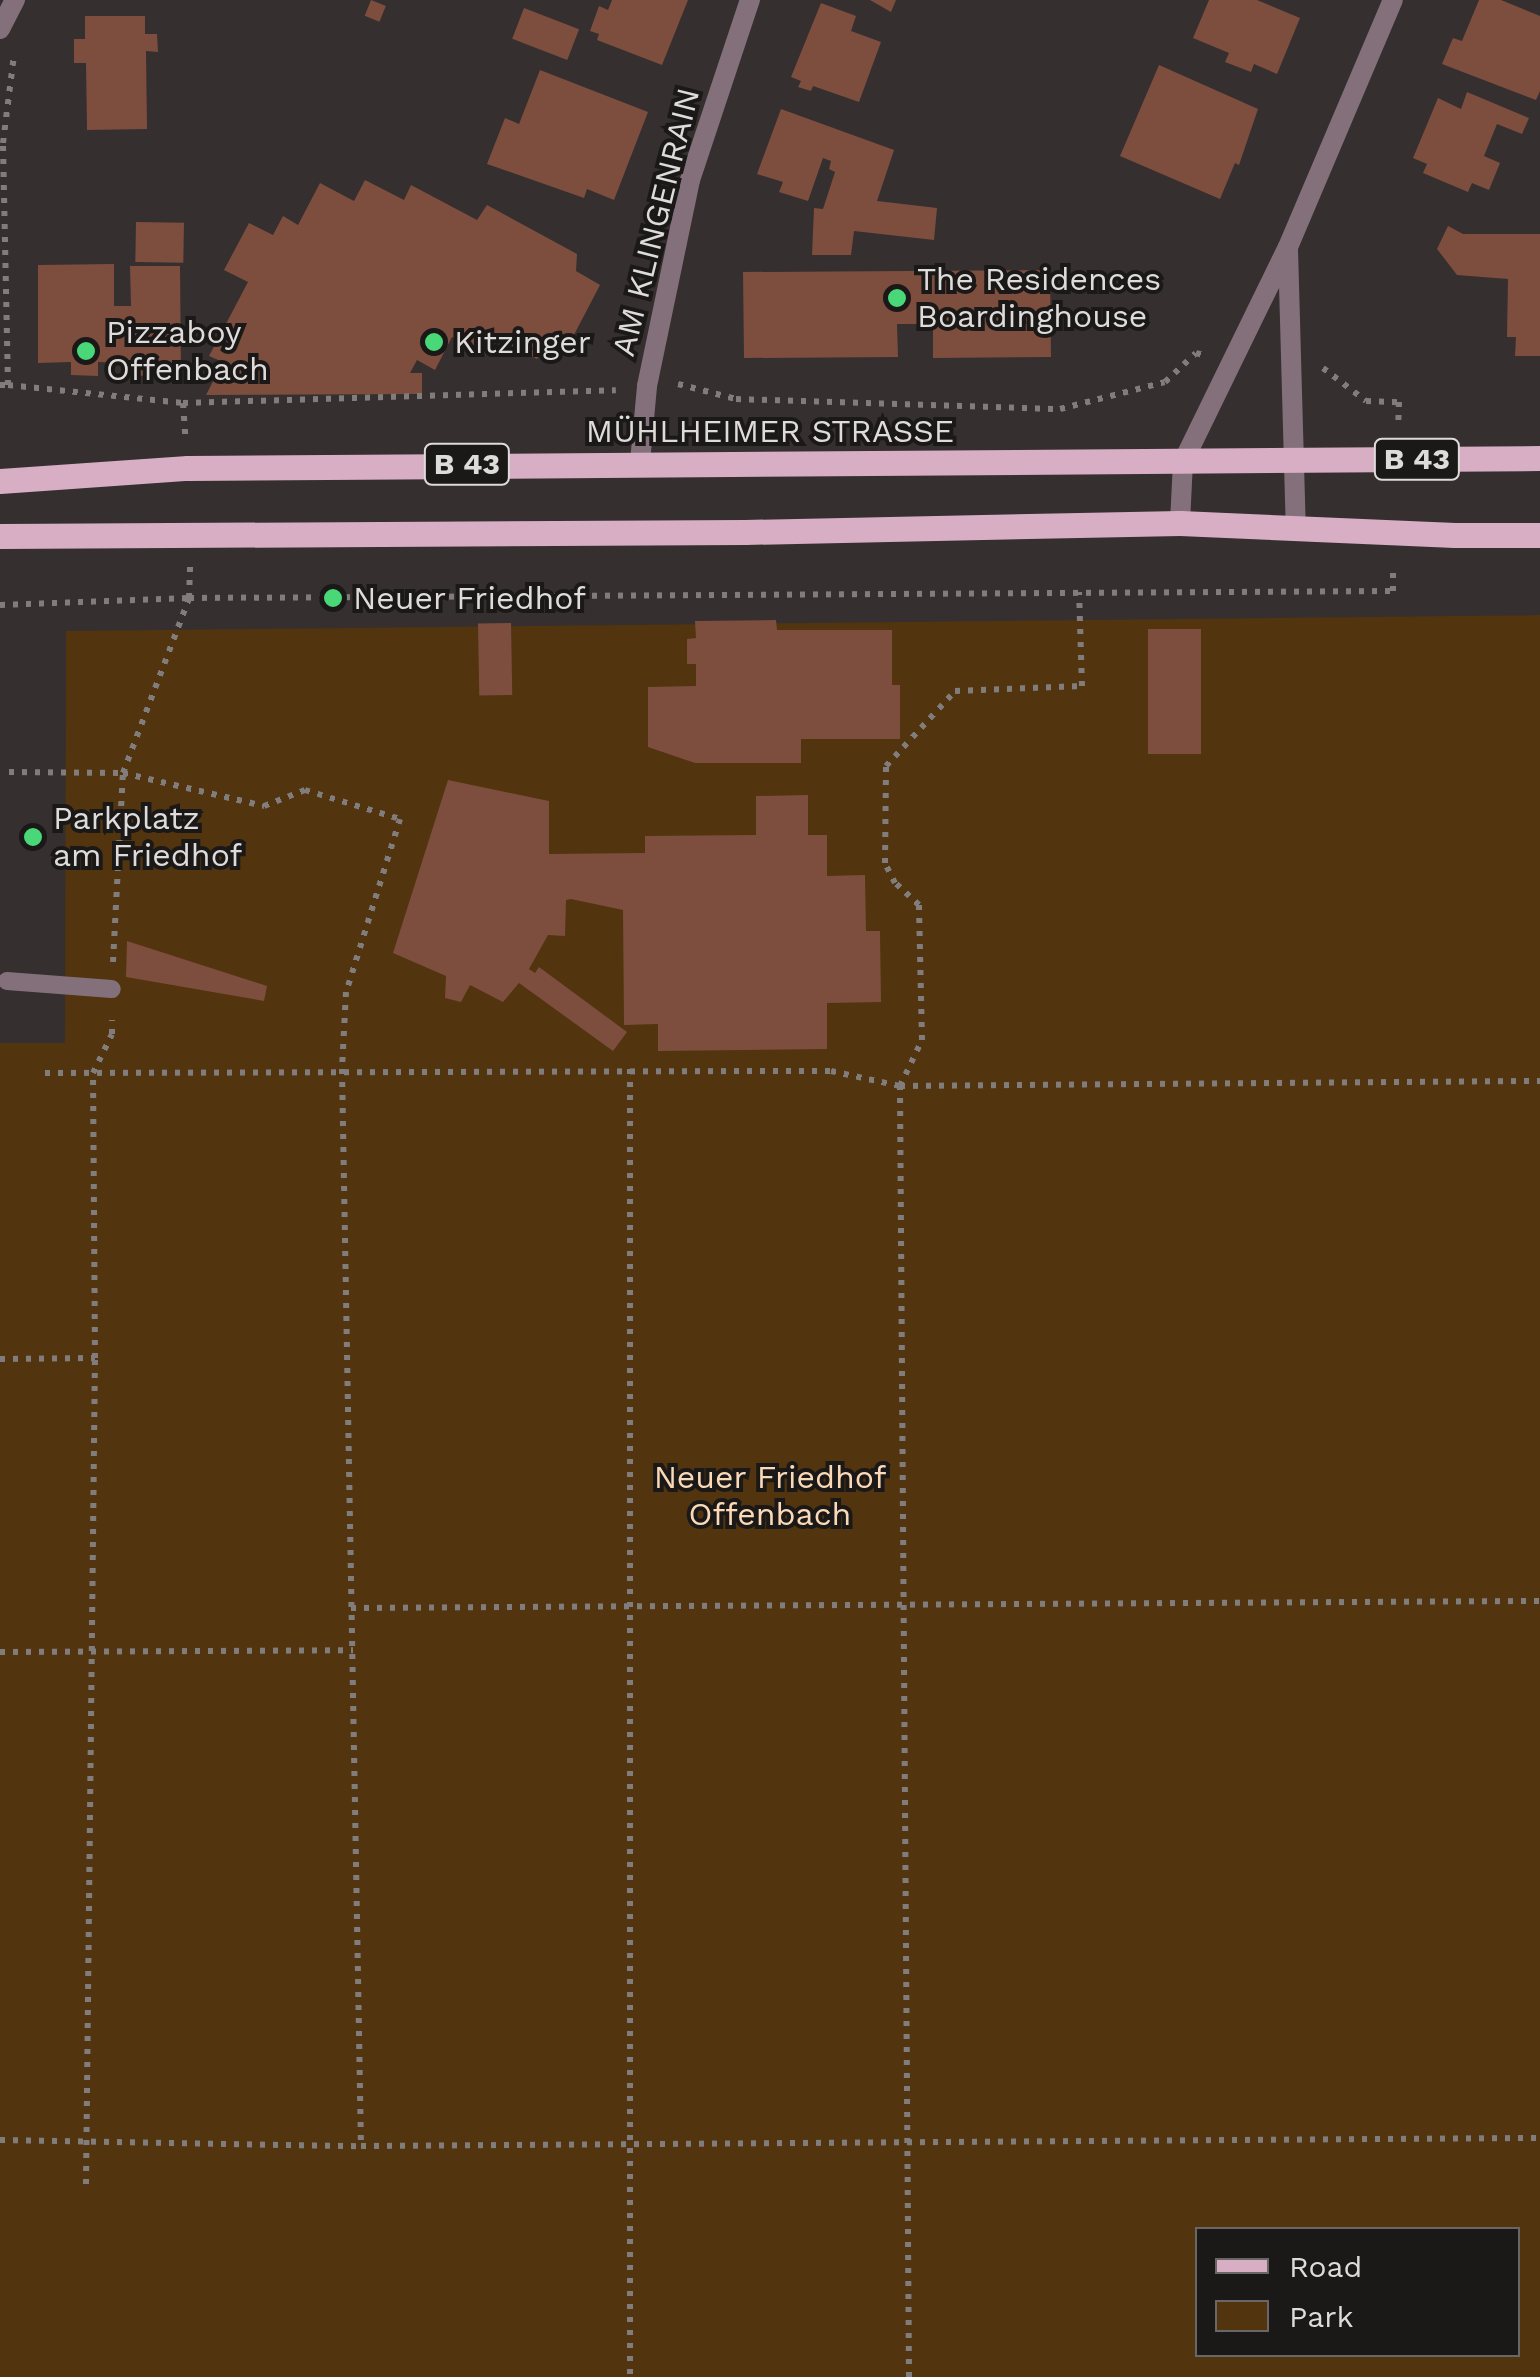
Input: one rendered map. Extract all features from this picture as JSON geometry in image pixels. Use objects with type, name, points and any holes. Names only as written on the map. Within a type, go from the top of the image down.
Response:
[{"type":"main road","name":"MÜHLHEIMER STRASSE","points":[[0,481],[188,468],[640,462],[899,466],[1540,458]]},
{"type":"main road","points":[[0,536],[705,533],[1180,523],[1393,530]]},
{"type":"main road","name":"B 43","points":[[1393,530],[1540,534]]},
{"type":"street","points":[[0,29],[15,0]]},
{"type":"street","name":"AM KLINGENRAIN","points":[[640,462],[647,386],[702,135],[750,0]]},
{"type":"street","points":[[1180,523],[1183,462],[1288,247],[1393,0]]},
{"type":"street","points":[[1288,247],[1296,527]]},
{"type":"lane","points":[[7,981],[112,989]]},
{"type":"path","points":[[0,46],[15,55],[2,143],[8,385],[0,385]]},
{"type":"path","points":[[183,403],[592,392],[688,384],[736,400],[1060,409],[1165,382],[1196,353],[1230,363]]},
{"type":"path","points":[[1292,373],[1324,368],[1366,401],[1399,402],[1396,459]]},
{"type":"path","points":[[0,606],[189,598],[1392,591],[1393,530]]},
{"type":"path","points":[[909,2377],[900,1086],[922,1040],[918,904],[896,882],[886,863],[886,766],[955,691],[1082,686],[1079,592]]},
{"type":"path","points":[[9,772],[123,773],[264,806],[304,790],[400,819],[346,992],[342,1069],[362,2146]]},
{"type":"path","points":[[86,2184],[95,1358],[93,1073],[112,1034],[123,773]]},
{"type":"path","points":[[45,1073],[342,1069],[832,1071],[900,1086],[1540,1081]]},
{"type":"path","points":[[630,1070],[630,2377]]},
{"type":"path","points":[[0,1359],[95,1358]]},
{"type":"path","points":[[350,1608],[1540,1601]]},
{"type":"path","points":[[0,1652],[353,1650]]},
{"type":"path","points":[[0,2140],[362,2146],[1540,2138]]},
{"type":"green space","name":"Neuer Friedhof Offenbach","points":[[1540,615],[1540,2377],[0,2377],[0,1043],[65,1043],[66,631]]},
{"type":"building","points":[[371,0],[386,6],[379,22],[365,16]]},
{"type":"building","points":[[612,0],[688,0],[662,65],[597,40],[599,34],[590,31],[599,6],[608,10]]},
{"type":"building","points":[[870,0],[896,0],[891,12]]},
{"type":"building","points":[[1209,0],[1257,0],[1300,18],[1277,74],[1254,64],[1251,72],[1225,62],[1229,53],[1193,38]]},
{"type":"building","points":[[1479,0],[1501,0],[1540,16],[1540,91],[1536,100],[1442,64],[1453,38],[1462,41]]},
{"type":"building","points":[[821,3],[856,16],[851,31],[881,42],[859,102],[813,86],[811,91],[798,87],[801,81],[791,77]]},
{"type":"building","points":[[524,8],[579,29],[567,60],[512,39]]},
{"type":"building","points":[[85,16],[145,16],[145,34],[157,34],[158,52],[146,51],[147,129],[87,130],[86,63],[74,63],[74,39],[85,39]]},
{"type":"building","points":[[1159,65],[1258,109],[1239,165],[1235,163],[1220,199],[1120,156]]},
{"type":"building","points":[[540,70],[648,112],[614,200],[587,189],[584,198],[487,164],[505,118],[519,124]]},
{"type":"building","points":[[1467,92],[1529,118],[1522,134],[1497,124],[1484,156],[1500,163],[1489,190],[1472,183],[1468,192],[1423,173],[1427,164],[1413,158],[1438,98],[1461,109]]},
{"type":"building","points":[[781,109],[894,150],[877,201],[937,208],[934,240],[854,231],[851,255],[812,255],[814,208],[823,209],[835,172],[829,169],[831,161],[823,158],[808,201],[779,192],[783,182],[757,174]]},
{"type":"building","points":[[365,180],[404,200],[411,185],[477,220],[487,205],[577,254],[576,271],[600,285],[565,352],[547,342],[537,359],[497,338],[488,356],[452,337],[435,370],[417,360],[410,373],[422,373],[422,394],[206,395],[223,362],[209,356],[248,282],[224,270],[249,223],[273,235],[283,216],[298,225],[320,183],[354,201]]},
{"type":"building","points":[[136,222],[184,223],[183,263],[135,262]]},
{"type":"building","points":[[1448,226],[1463,234],[1540,234],[1540,356],[1515,356],[1516,337],[1507,337],[1508,279],[1457,275],[1437,249]]},
{"type":"building","points":[[114,264],[114,306],[131,306],[130,266],[180,266],[181,375],[131,376],[130,363],[98,362],[98,376],[71,375],[71,362],[38,363],[38,265]]},
{"type":"building","name":"The Residences Boardinghouse","points":[[1050,270],[1051,357],[933,358],[933,324],[897,324],[898,357],[744,358],[743,272]]},
{"type":"building","points":[[776,620],[777,630],[892,630],[892,685],[900,685],[900,739],[801,739],[801,763],[695,763],[648,747],[648,687],[696,686],[696,664],[687,664],[687,639],[696,638],[695,621]]},
{"type":"building","points":[[511,623],[512,695],[479,696],[478,624]]},
{"type":"building","points":[[1148,629],[1201,629],[1201,754],[1148,754]]},
{"type":"building","points":[[448,780],[549,801],[549,854],[645,853],[645,836],[756,835],[756,796],[808,795],[808,835],[827,835],[827,876],[865,875],[866,931],[880,931],[881,1002],[827,1003],[827,1049],[658,1051],[658,1024],[624,1025],[623,910],[571,899],[566,900],[565,936],[548,935],[529,969],[535,973],[539,967],[627,1032],[613,1051],[519,983],[503,1002],[470,985],[461,1002],[445,998],[446,976],[393,953]]},
{"type":"building","points":[[127,941],[267,986],[264,1001],[126,977]]},
{"type":"place","name":"The Residences Boardinghouse","points":[[897,298]]},
{"type":"place","name":"Kitzinger","points":[[434,342]]},
{"type":"place","name":"Pizzaboy Offenbach","points":[[86,351]]},
{"type":"place","name":"Neuer Friedhof","points":[[333,598]]},
{"type":"place","name":"Parkplatz am Friedhof","points":[[33,837]]}]
